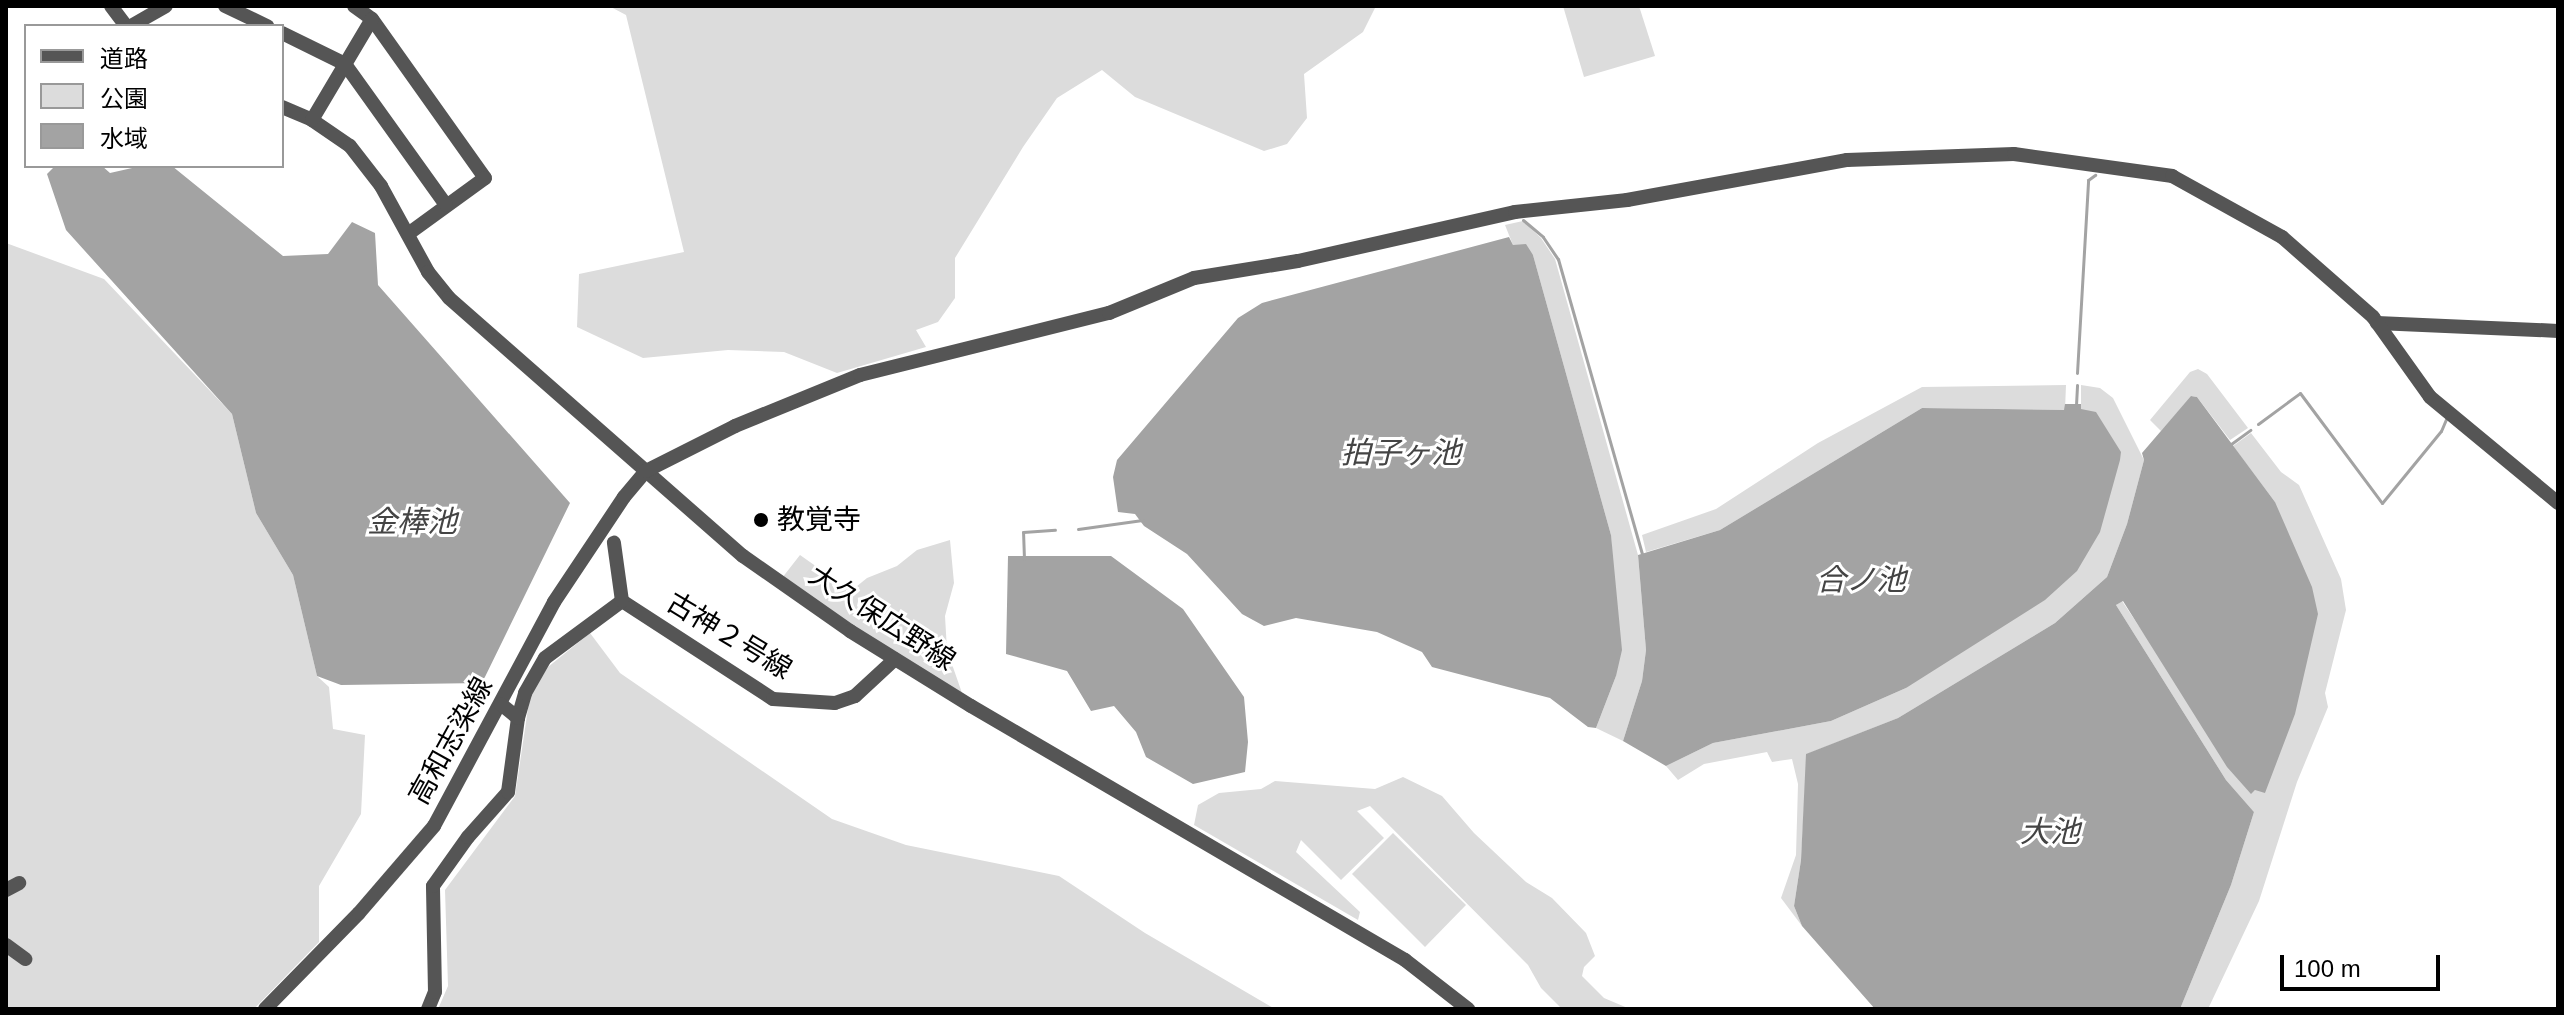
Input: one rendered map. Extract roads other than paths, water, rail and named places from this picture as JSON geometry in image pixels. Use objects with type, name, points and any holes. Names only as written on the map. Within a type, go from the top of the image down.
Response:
[{"type":"street","points":[[111,6],[126,24]]},
{"type":"street","points":[[225,6],[263,24]]},
{"type":"street","points":[[354,6],[372,19],[485,178],[408,234]]},
{"type":"street","points":[[132,24],[162,7]]},
{"type":"street","points":[[312,120],[372,19]]},
{"type":"street","points":[[284,34],[345,64],[446,205]]},
{"type":"street","name":"大久保広野線","points":[[284,108],[312,120],[350,146],[381,186],[428,272],[449,298],[743,556],[895,659],[1405,960],[1468,1009]]},
{"type":"street","points":[[646,471],[735,426],[860,375],[1109,313],[1194,278],[1298,261],[1515,212],[1658,195],[1847,160],[2014,154],[2172,176],[2282,237],[2377,323],[2430,397],[2558,503]]},
{"type":"street","points":[[2377,323],[2558,331]]},
{"type":"street","name":"高和志染線","points":[[265,1009],[359,913],[434,826],[554,602],[624,497],[646,471]]},
{"type":"street","points":[[428,1009],[435,992],[433,886],[468,837],[508,792],[518,718],[525,693],[545,658],[622,601],[614,543]]},
{"type":"street","name":"古神２号線","points":[[622,601],[773,699],[835,703],[855,696],[895,659]]},
{"type":"street","points":[[501,704],[518,718]]},
{"type":"street","points":[[6,945],[25,959]]},
{"type":"water","name":"金棒池","points":[[53,168],[104,168],[110,173],[132,168],[174,168],[283,256],[328,254],[352,222],[375,233],[378,285],[570,503],[482,683],[341,685],[317,676],[293,575],[256,513],[232,414],[66,230],[47,174]]},
{"type":"water","name":"拍子ヶ池","points":[[1509,237],[1513,245],[1526,244],[1533,255],[1611,535],[1622,650],[1616,676],[1596,728],[1588,727],[1550,698],[1432,667],[1422,652],[1377,632],[1296,618],[1264,626],[1242,614],[1187,554],[1144,526],[1135,514],[1118,512],[1113,477],[1117,460],[1238,318],[1262,303]]},
{"type":"water","name":"大池","points":[[2191,396],[2197,397],[2275,502],[2312,587],[2318,614],[2295,714],[2265,793],[2255,790],[2251,794],[2227,767],[2123,601],[2116,605],[2226,780],[2254,812],[2231,885],[2180,1009],[1875,1009],[1802,926],[1794,906],[1801,860],[1806,754],[1898,718],[2055,623],[2107,577],[2127,524],[2144,460],[2142,453]]},
{"type":"water","name":"合ノ池","points":[[2065,404],[2081,404],[2081,409],[2096,412],[2121,452],[2100,532],[2077,571],[2045,600],[1906,688],[1831,721],[1713,743],[1666,766],[1623,741],[1642,681],[1646,650],[1638,555],[1720,530],[1922,408],[2064,410]]},
{"type":"water","points":[[1008,556],[1111,556],[1183,609],[1244,697],[1248,742],[1245,772],[1193,784],[1146,757],[1136,732],[1114,706],[1091,711],[1067,671],[1006,654]]},
{"type":"waterway","points":[[2077,373],[2088,180],[2095,175]]},
{"type":"waterway","points":[[1523,220],[1543,237],[1558,259],[1642,554]]},
{"type":"waterway","points":[[2076,405],[2077,385]]},
{"type":"waterway","points":[[2258,424],[2300,393],[2382,503],[2441,431],[2446,419]]},
{"type":"waterway","points":[[2231,444],[2250,430]]},
{"type":"waterway","points":[[1078,529],[1142,520]]},
{"type":"waterway","points":[[1024,559],[1023,532],[1055,530]]},
{"type":"place","name":"教覚寺","points":[[761,520]]}]
